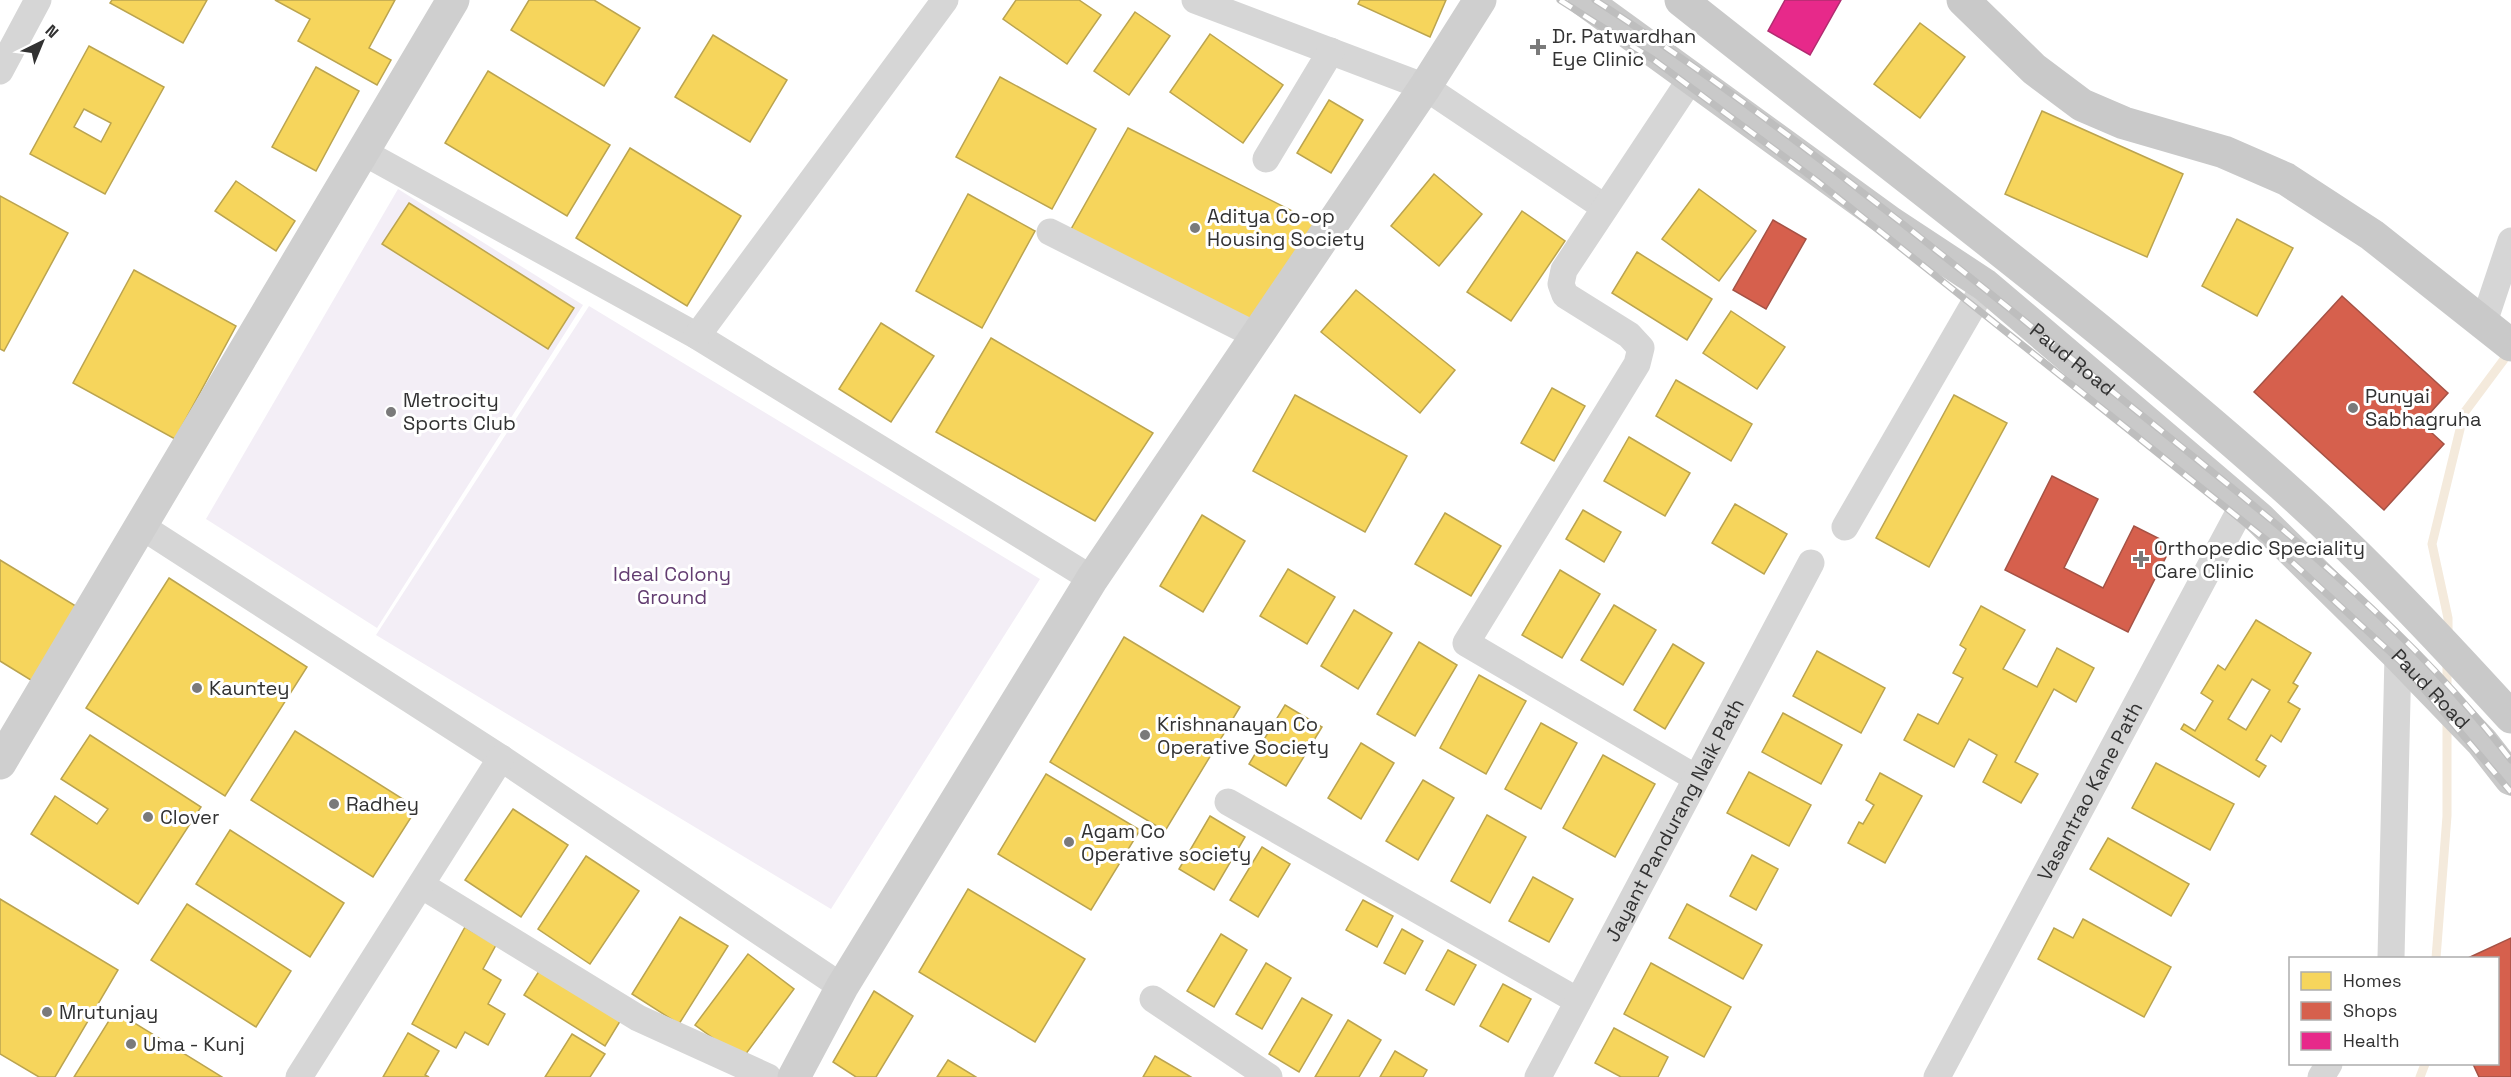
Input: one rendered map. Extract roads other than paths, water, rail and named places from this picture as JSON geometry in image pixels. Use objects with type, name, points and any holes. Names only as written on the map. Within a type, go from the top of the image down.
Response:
[{"type":"main road","name":"Paud Road","points":[[1584,0],[1891,223],[1985,285],[2243,505],[2409,666],[2509,771]]},
{"type":"main road","points":[[1681,0],[2107,337],[2283,486],[2397,595],[2511,717]]},
{"type":"main road","points":[[1963,0],[2034,69],[2082,105],[2124,123],[2224,152],[2286,179],[2372,235],[2500,335]]},
{"type":"street","points":[[0,71],[38,0]]},
{"type":"street","points":[[0,763],[453,0]]},
{"type":"street","points":[[697,336],[945,0]]},
{"type":"street","points":[[1195,0],[1425,87],[1604,207]]},
{"type":"street","points":[[794,1077],[842,987],[1092,579],[1425,87],[1480,0]]},
{"type":"street","points":[[1266,159],[1331,51]]},
{"type":"street","points":[[1692,77],[1564,270],[1561,284],[1565,295],[1629,335],[1641,348],[1637,364],[1466,643],[1696,778]]},
{"type":"street","points":[[363,152],[697,336],[1092,579]]},
{"type":"street","points":[[1050,232],[1257,336]]},
{"type":"street","points":[[2500,335],[2511,241]]},
{"type":"street","points":[[1845,527],[1985,285]]},
{"type":"street","name":"Vasantrao Kane Path","points":[[1937,1077],[2243,505]]},
{"type":"street","points":[[141,526],[501,758],[842,987]]},
{"type":"street","name":"Jayant Pandurang Naik Path","points":[[1538,1077],[1811,563]]},
{"type":"street","points":[[2391,957],[2409,666]]},
{"type":"street","points":[[299,1077],[501,758]]},
{"type":"street","points":[[1228,802],[1578,1001]]},
{"type":"street","points":[[421,885],[638,1018],[768,1077]]},
{"type":"street","points":[[1153,999],[1269,1077]]},
{"type":"waterway","points":[[2448,635],[2448,618],[2432,544],[2464,413],[2511,350]]},
{"type":"waterway","points":[[2447,661],[2447,692]]},
{"type":"waterway","points":[[2436,957],[2447,816],[2447,718]]},
{"type":"waterway","points":[[2420,1077],[2425,1065]]},
{"type":"railway","points":[[1560,0],[1654,60],[1817,181],[2279,550],[2401,662],[2511,792]]},
{"type":"railway","points":[[1595,0],[1726,90],[1853,185],[2211,470],[2318,560],[2420,655],[2467,706],[2511,760]]},
{"type":"place","name":"Dr. Patwardhan Eye Clinic","points":[[1538,47]]},
{"type":"place","name":"Aditya Co-op Housing Society","points":[[1195,228]]},
{"type":"place","name":"Punyai Sabhagruha","points":[[2353,408]]},
{"type":"place","name":"Metrocity Sports Club","points":[[391,412]]},
{"type":"place","name":"Orthopedic Speciality Care Clinic","points":[[2141,559]]},
{"type":"place","name":"Kauntey","points":[[197,688]]},
{"type":"place","name":"Krishnanayan Co Operative Society","points":[[1145,735]]},
{"type":"place","name":"Radhey","points":[[334,804]]},
{"type":"place","name":"Clover","points":[[148,817]]},
{"type":"place","name":"Agam Co Operative society","points":[[1069,842]]},
{"type":"place","name":"Mrutunjay","points":[[47,1012]]},
{"type":"place","name":"Uma - Kunj","points":[[131,1044]]},
{"type":"park label","name":"Ideal Colony Ground","points":[[672,586]]}]
